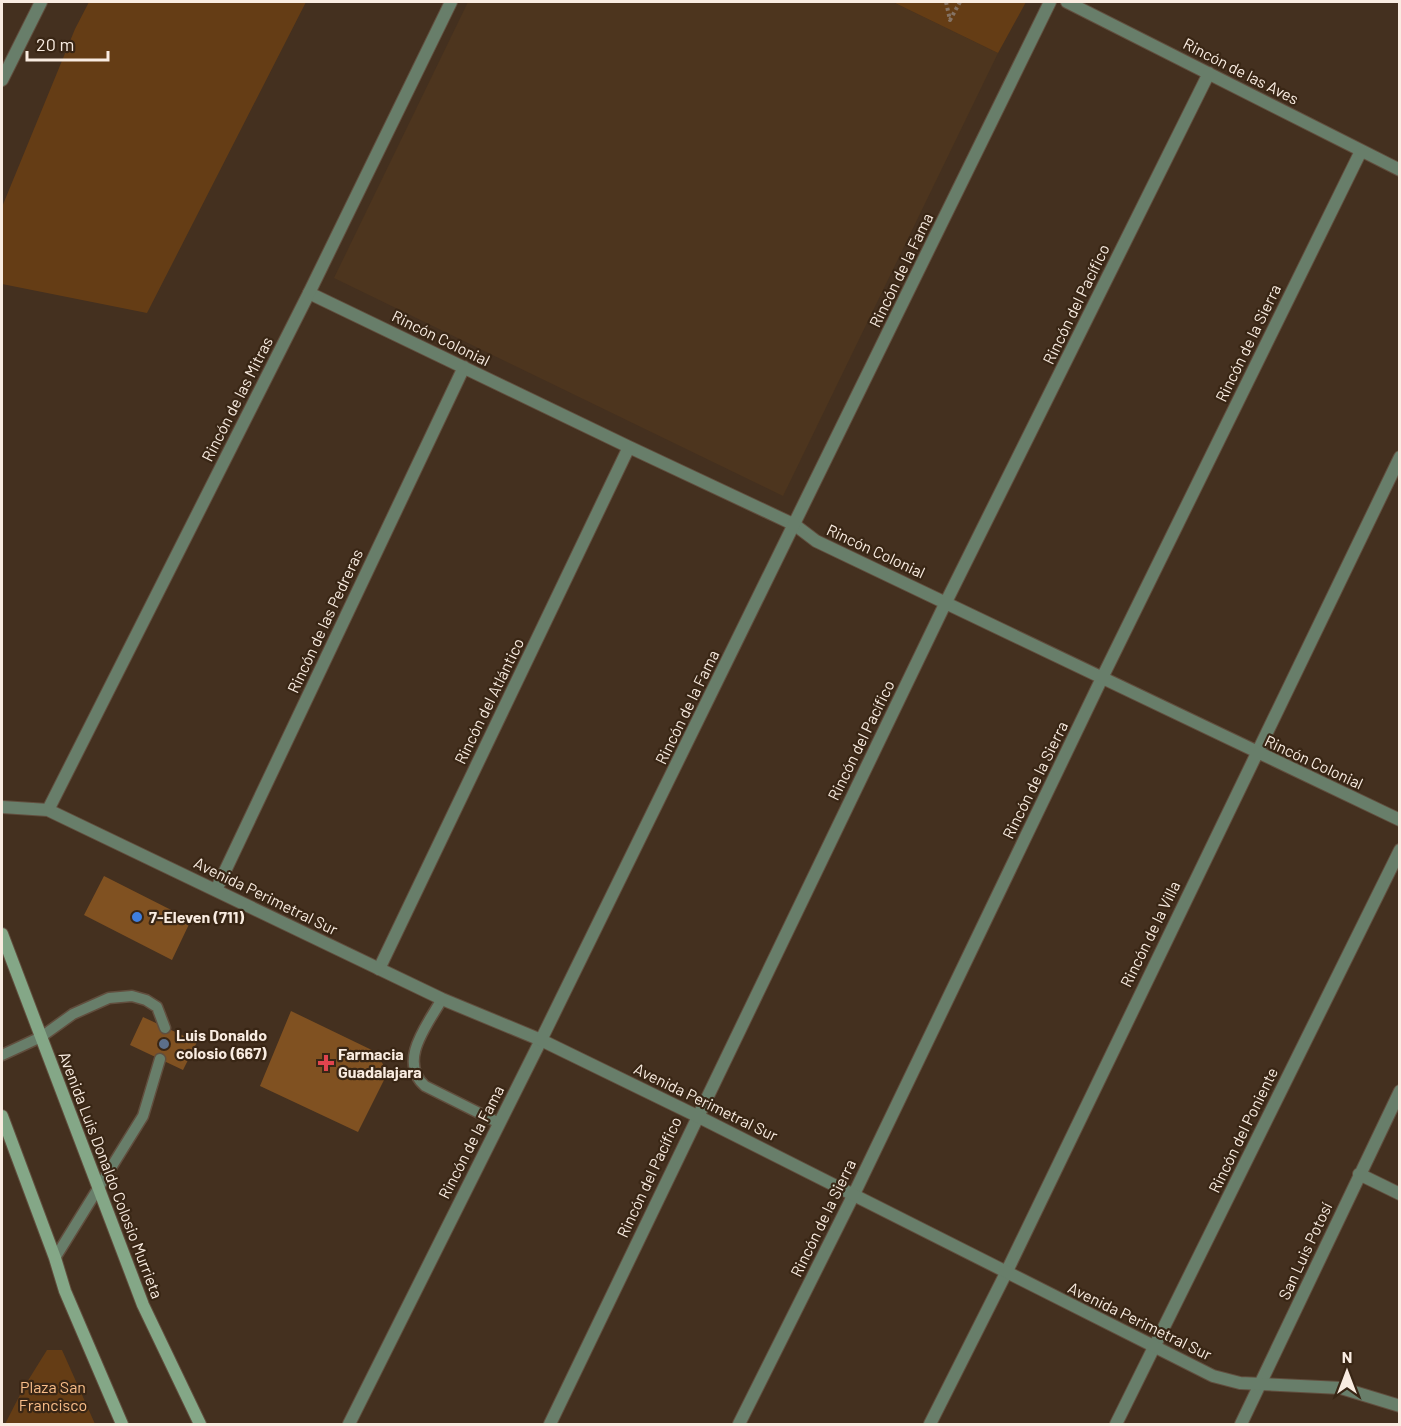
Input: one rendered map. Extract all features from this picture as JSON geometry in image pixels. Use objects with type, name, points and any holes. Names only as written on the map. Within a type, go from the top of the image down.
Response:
[{"type":"main road","name":"Avenida Luis Donaldo Colosio Murrieta","points":[[2,934],[143,1305],[200,1425]]},
{"type":"main road","points":[[2,1116],[65,1291],[122,1425]]},
{"type":"street","points":[[2,80],[41,2]]},
{"type":"street","name":"Rincón de las Mitras","points":[[48,810],[309,293],[451,2]]},
{"type":"street","name":"Rincón de la Fama","points":[[350,1425],[795,525],[1050,2]]},
{"type":"street","name":"Rincón de las Aves","points":[[1067,2],[1400,170]]},
{"type":"street","name":"Rincón del Pacífico","points":[[550,1425],[946,602],[1209,73]]},
{"type":"street","name":"Rincón de la Sierra","points":[[739,1425],[854,1194],[1102,678],[1361,151]]},
{"type":"street","name":"Rincón Colonial","points":[[309,293],[795,525],[816,541],[1400,820]]},
{"type":"street","name":"Rincón de las Pedreras","points":[[216,890],[465,367]]},
{"type":"street","name":"Rincón del Atlántico","points":[[378,969],[629,447]]},
{"type":"street","name":"Rincón de la Villa","points":[[930,1425],[1400,457]]},
{"type":"street","name":"Avenida Perimetral Sur","points":[[2,807],[48,810],[442,999],[541,1040],[854,1194],[1214,1376],[1240,1383],[1260,1385],[1341,1388],[1400,1406]]},
{"type":"street","name":"Rincón del Poniente","points":[[1116,1425],[1400,850]]},
{"type":"street","name":"San Luis Potosí","points":[[1241,1425],[1400,1091]]},
{"type":"street","points":[[1359,1174],[1400,1194]]},
{"type":"lane","points":[[2,1055],[42,1038],[73,1014],[110,998],[132,996],[146,1000],[157,1007],[165,1028]]},
{"type":"lane","points":[[442,999],[413,1053],[414,1071],[418,1080],[425,1086],[499,1123]]},
{"type":"lane","points":[[55,1258],[143,1116],[160,1059]]},
{"type":"path","points":[[946,2],[950,20],[960,2]]},
{"type":"shaded area","points":[[468,2],[893,2],[998,53],[783,496],[334,278]]},
{"type":"green space","points":[[89,2],[306,2],[147,313],[2,284],[2,207],[75,29]]},
{"type":"green space","points":[[893,2],[1026,2],[998,53]]},
{"type":"green space","name":"Plaza San Francisco","points":[[47,1350],[62,1350],[95,1424],[5,1424]]},
{"type":"building","name":"7-Eleven (711)","points":[[104,876],[191,920],[172,960],[84,915]]},
{"type":"building","name":"Farmacia Guadalajara","points":[[291,1011],[378,1053],[387,1074],[358,1132],[260,1086]]},
{"type":"building","name":"Luis Donaldo colosio (667)","points":[[143,1017],[197,1042],[183,1070],[130,1045]]},
{"type":"place","name":"7-Eleven (711)","points":[[137,917]]},
{"type":"place","name":"Luis Donaldo colosio (667)","points":[[164,1044]]},
{"type":"place","name":"Farmacia Guadalajara","points":[[326,1063]]}]
